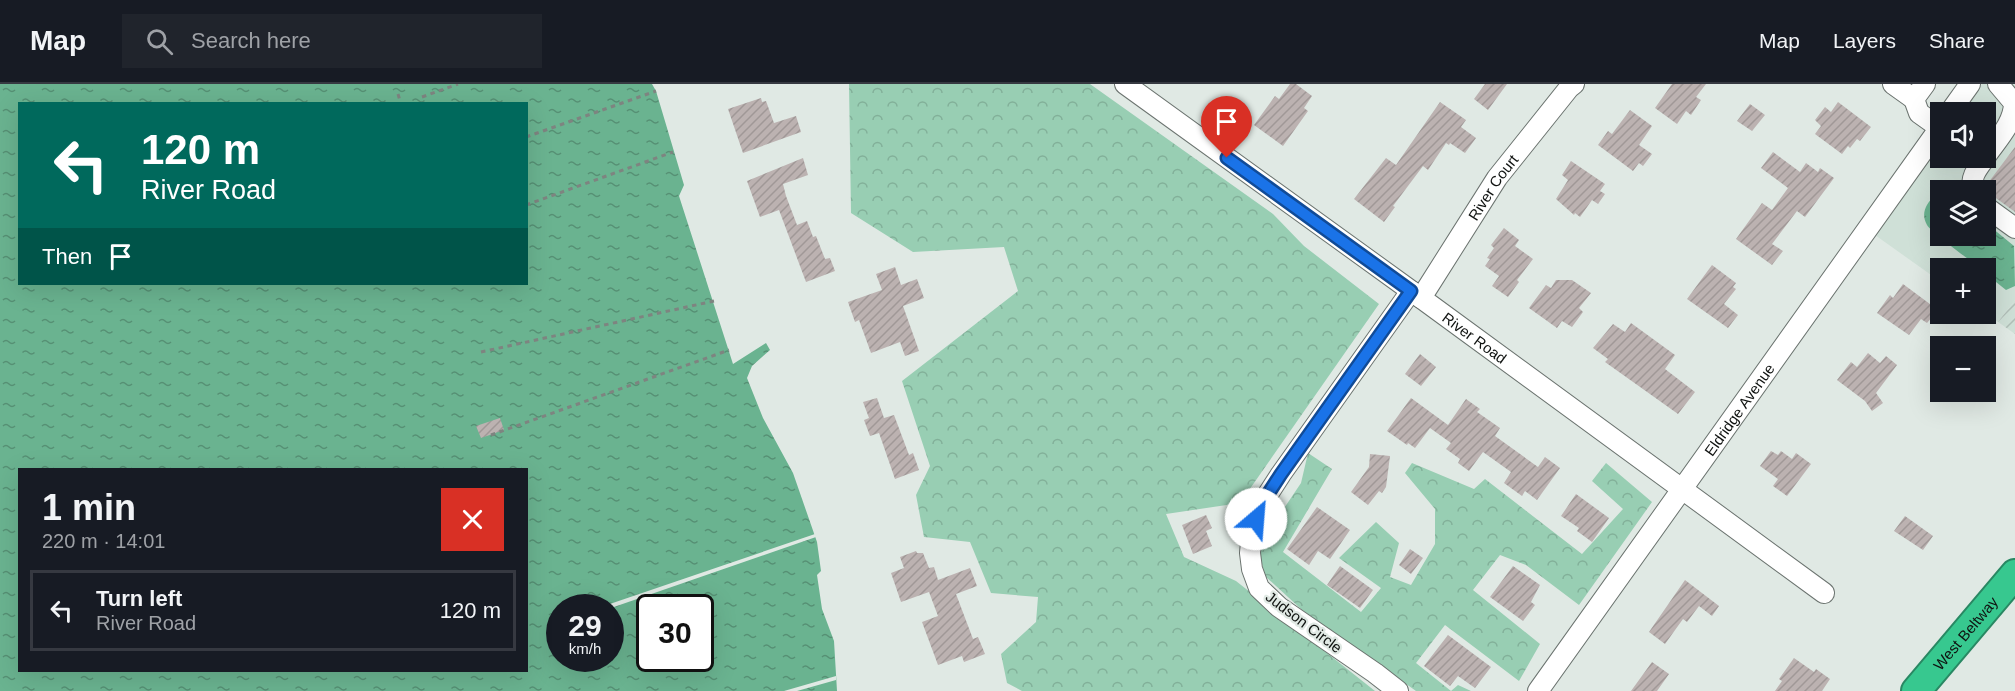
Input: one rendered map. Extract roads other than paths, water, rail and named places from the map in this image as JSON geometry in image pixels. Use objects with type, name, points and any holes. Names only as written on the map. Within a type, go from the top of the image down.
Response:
[{"type":"highway","name":"West Beltway","points":[[1916,691],[2015,574]]},
{"type":"street","name":"River Road","points":[[1125,84],[1824,593]]},
{"type":"street","name":"River Court","points":[[1416,294],[1497,178],[1574,84]]},
{"type":"street","points":[[1893,84],[1919,92],[1919,113],[1930,117]]},
{"type":"street","name":"Eldridge Avenue","points":[[1958,102],[1970,84]]},
{"type":"street","points":[[1996,141],[2014,111],[2014,103],[1998,84]]},
{"type":"street","name":"Eldridge Avenue","points":[[1538,691],[1930,142]]},
{"type":"street","points":[[1996,214],[2015,228]]},
{"type":"street","name":"Judson Circle","points":[[1398,691],[1279,607],[1259,588],[1252,569],[1250,553],[1252,531],[1259,508],[1281,474],[1416,294]]},
{"type":"water","points":[[0,84],[652,84],[684,185],[679,196],[733,364],[766,343],[770,350],[752,366],[747,378],[763,418],[793,473],[817,542],[821,571],[817,575],[822,609],[834,641],[837,691],[0,691]]},
{"type":"water","points":[[1930,201],[1930,229],[1924,216]]},
{"type":"water","points":[[1996,231],[2014,246],[2015,286],[2006,290],[1996,282],[1996,258],[1967,258],[1951,246],[1996,246]]}]
